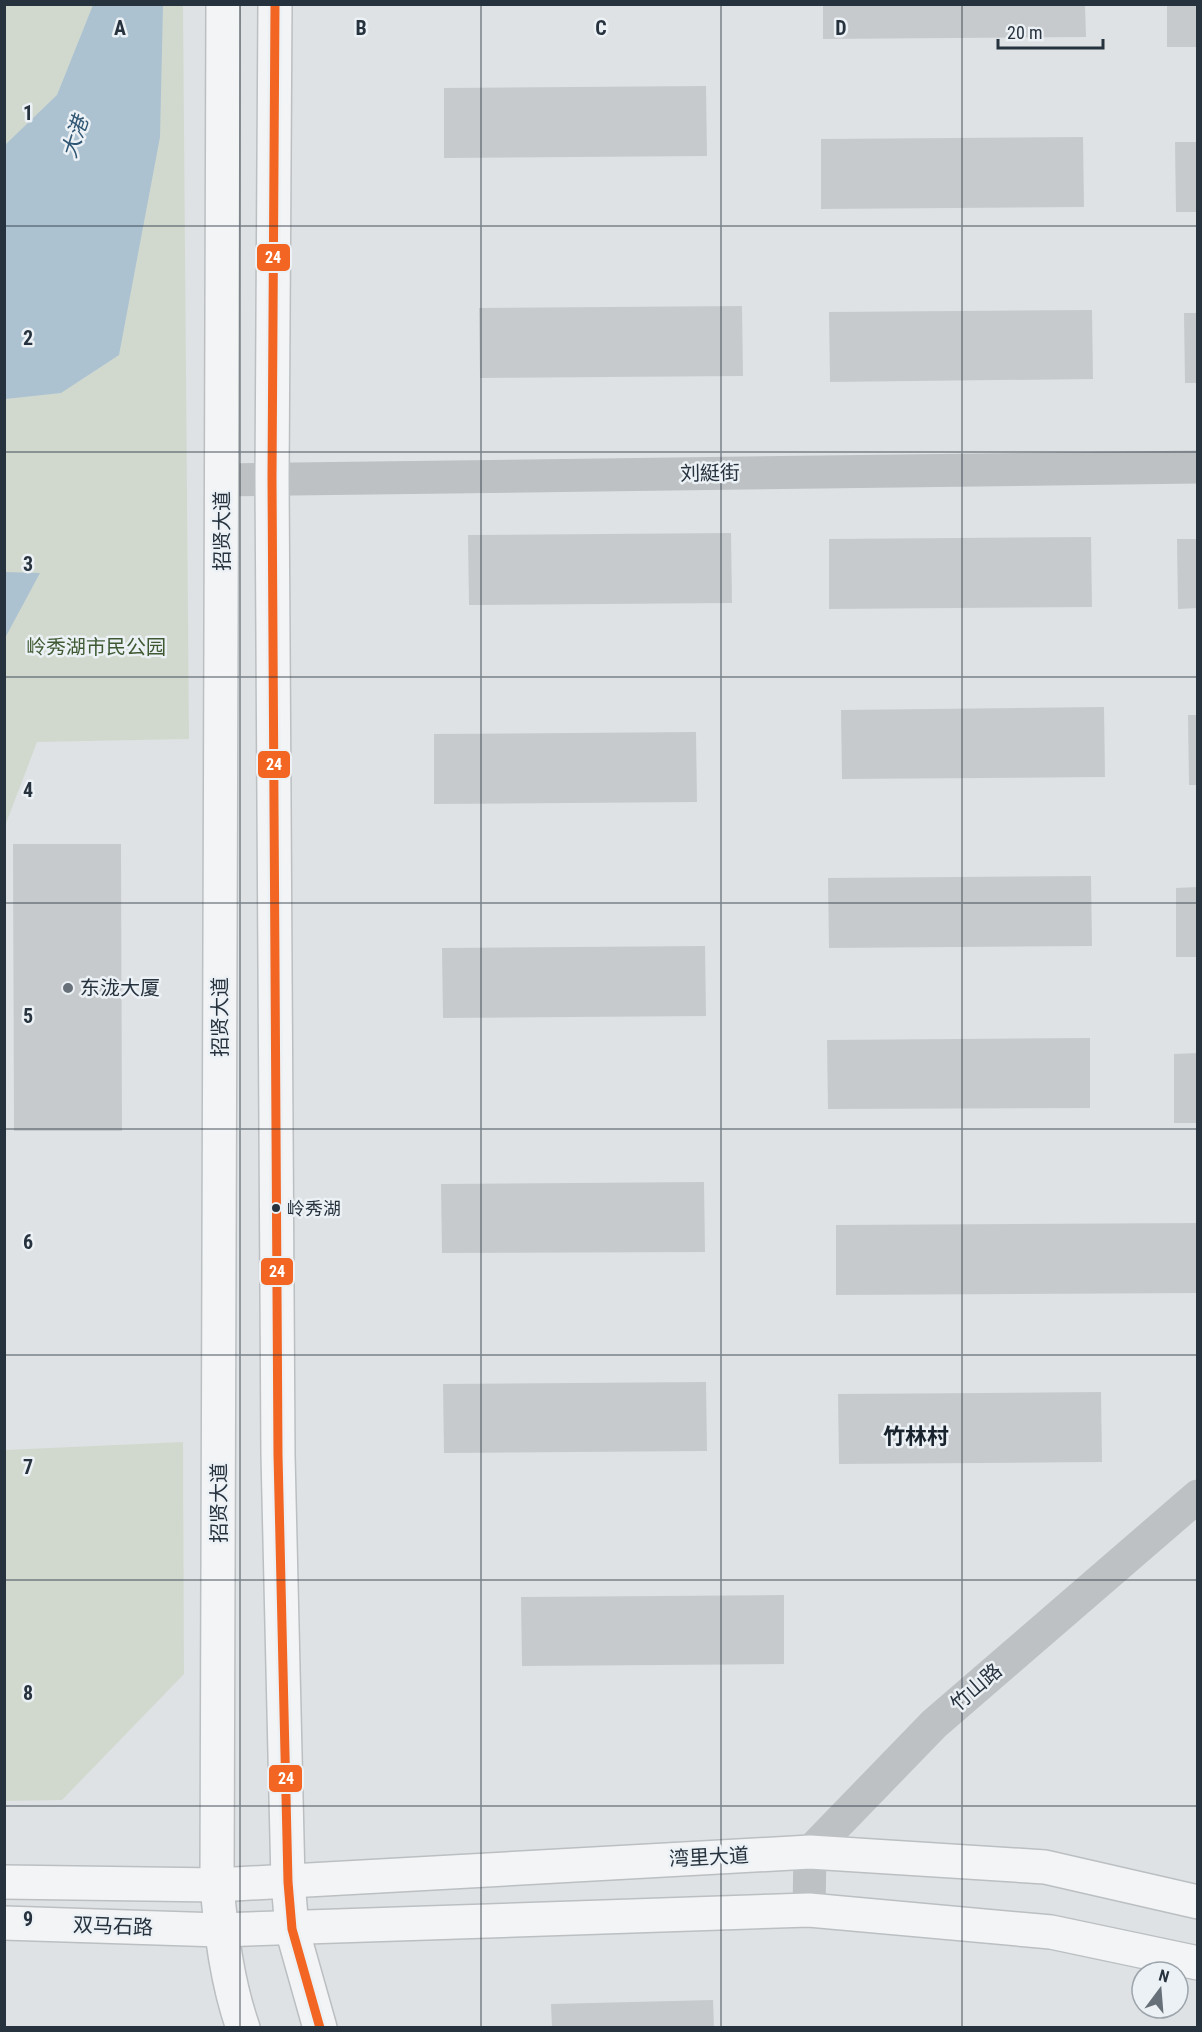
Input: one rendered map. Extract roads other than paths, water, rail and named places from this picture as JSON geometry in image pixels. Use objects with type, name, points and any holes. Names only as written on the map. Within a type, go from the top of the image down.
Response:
[{"type":"main road","name":"招贤大道","points":[[223,4],[217,1885],[220,1930],[236,2007],[243,2028]]},
{"type":"main road","points":[[275,4],[273,478],[278,1455],[288,1882],[292,1929],[320,2028]]},
{"type":"main road","name":"湾里大道","points":[[217,1885],[810,1851],[1045,1867],[1197,1902]]},
{"type":"main road","name":"双马石路","points":[[4,1882],[217,1885]]},
{"type":"main road","points":[[220,1930],[809,1910],[1051,1932],[1197,1963]]},
{"type":"main road","name":"双马石路","points":[[4,1923],[220,1930]]},
{"type":"street","name":"刘綎街","points":[[222,480],[1197,467]]},
{"type":"street","name":"竹山路","points":[[810,1851],[934,1724],[1197,1496]]},
{"type":"street","points":[[809,1910],[810,1851]]},
{"type":"water","name":"大港","points":[[93,5],[163,5],[160,137],[119,355],[61,393],[5,399],[5,145],[57,95]]},
{"type":"water","points":[[4,572],[40,573],[5,638]]},
{"type":"place","name":"东泷大厦","points":[[68,988]]},
{"type":"place","name":"岭秀湖","points":[[276,1208]]},
{"type":"district","name":"竹林村","points":[[916,1436]]},
{"type":"park label","name":"岭秀湖市民公园","points":[[96,647]]}]
